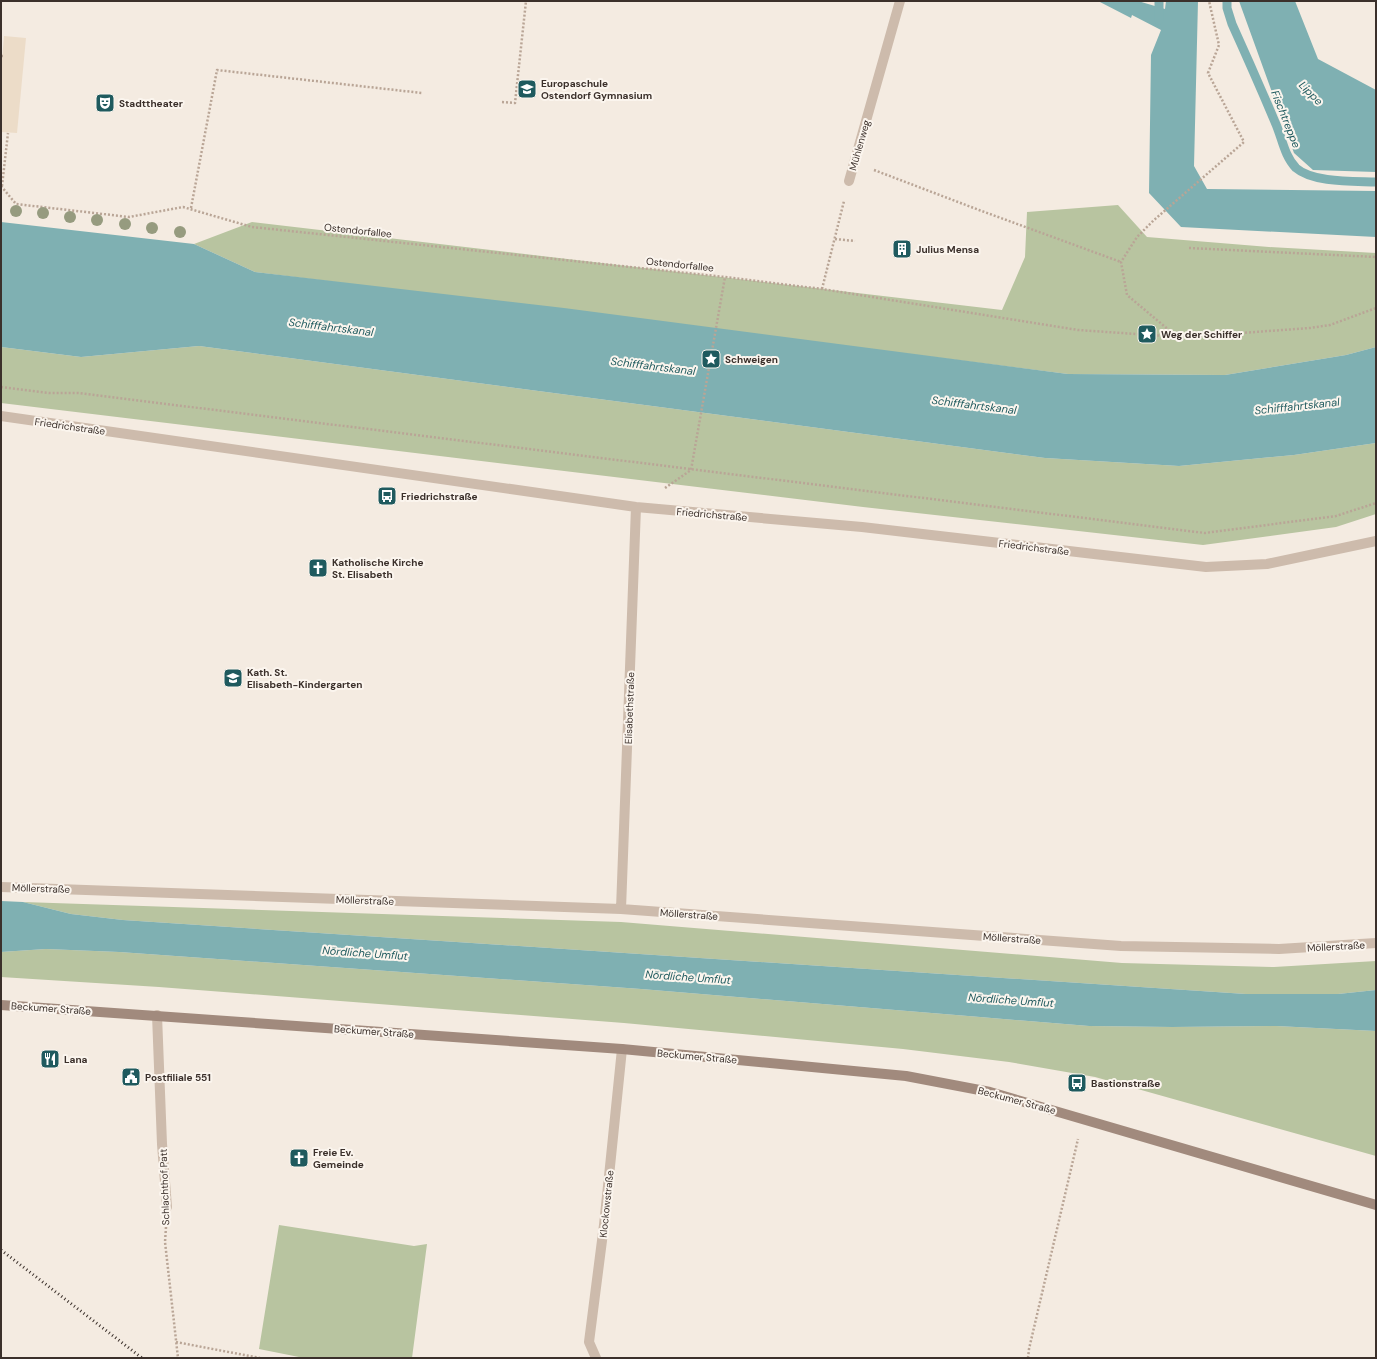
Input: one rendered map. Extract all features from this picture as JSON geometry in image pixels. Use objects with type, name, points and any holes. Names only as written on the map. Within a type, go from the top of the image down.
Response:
[{"type":"main road","name":"Beckumer Straße","points":[[1,1005],[622,1049],[906,1076],[990,1092],[1238,1166],[1376,1205]]},
{"type":"street","name":"Mühlenweg","points":[[849,181],[900,1]]},
{"type":"street","name":"Friedrichstraße","points":[[1,416],[636,507],[862,527],[1206,567],[1267,564],[1376,541]]},
{"type":"street","name":"Elisabethstraße","points":[[621,908],[636,507]]},
{"type":"street","name":"Möllerstraße","points":[[1,887],[621,908],[1121,946],[1279,949],[1376,943]]},
{"type":"street","name":"Schlachthof Patt","points":[[157,1015],[166,1207]]},
{"type":"street","name":"Klockowstraße","points":[[596,1358],[590,1342],[604,1225],[622,1049]]},
{"type":"path","points":[[502,102],[515,103],[526,1]]},
{"type":"path","points":[[1176,336],[1127,295],[1121,262],[1137,237],[1154,220],[1244,142],[1208,73],[1219,45],[1209,1]]},
{"type":"path","points":[[191,208],[216,70],[422,93]]},
{"type":"path","points":[[2,186],[8,132]]},
{"type":"path","points":[[854,162],[1121,262]]},
{"type":"path","name":"Mühlenweg","points":[[822,289],[849,181]]},
{"type":"path","name":"Ostendorfallee","points":[[2,186],[16,204],[129,217],[182,207],[191,208],[252,227],[725,277],[822,289],[1078,330],[1176,336],[1310,328],[1330,325],[1376,308]]},
{"type":"path","points":[[835,239],[855,241]]},
{"type":"path","points":[[1189,248],[1376,257]]},
{"type":"path","points":[[691,470],[725,277]]},
{"type":"path","points":[[1,387],[49,392],[78,393],[1204,533],[1336,516],[1376,504]]},
{"type":"path","points":[[1028,1358],[1083,1119]]},
{"type":"path","name":"Schlachthof Patt","points":[[166,1207],[165,1242],[178,1358]]},
{"type":"path","points":[[176,1342],[260,1358]]},
{"type":"green space","points":[[1118,205],[1147,237],[1269,247],[1376,253],[1376,347],[1346,355],[1225,375],[1068,374],[255,272],[194,244],[252,222],[1002,310],[1025,257],[1027,212]]},
{"type":"green space","points":[[199,346],[1045,458],[1179,466],[1294,455],[1376,443],[1376,514],[1336,527],[1203,545],[863,507],[1,403],[1,347],[81,357]]},
{"type":"green space","points":[[23,902],[621,922],[1122,963],[1274,967],[1376,961],[1376,990],[1338,994],[1246,994],[123,920],[71,914]]},
{"type":"green space","points":[[46,949],[119,952],[641,989],[1089,1026],[1276,1026],[1376,1031],[1376,1156],[1095,1077],[1009,1062],[903,1049],[624,1023],[159,987],[1,977],[1,952]]},
{"type":"green space","points":[[279,1225],[414,1246],[427,1244],[412,1358],[304,1358],[259,1349]]},
{"type":"shaded area","points":[[4,36],[26,38],[17,133],[1,132],[1,71]]},
{"type":"water","points":[[1098,1],[1138,1],[1165,9],[1166,1],[1198,1],[1194,166],[1207,189],[1376,191],[1376,237],[1181,227],[1149,193],[1151,55],[1161,30],[1132,15],[1131,18]]},
{"type":"water","name":"Lippe","points":[[1239,1],[1295,1],[1318,59],[1376,90],[1376,172],[1313,170],[1294,153]]},
{"type":"water","name":"Schifffahrtskanal","points":[[1,222],[194,244],[255,272],[564,308],[1068,374],[1225,375],[1346,355],[1376,347],[1376,443],[1294,455],[1179,466],[1045,458],[199,346],[81,357],[1,347]]},
{"type":"water","name":"Nördliche Umflut","points":[[1,901],[23,902],[71,914],[123,920],[1246,994],[1338,994],[1376,990],[1376,1031],[1276,1026],[1089,1026],[641,989],[119,952],[46,949],[1,952]]},
{"type":"waterway","name":"Fischtreppe","points":[[1159,1],[1159,20]]},
{"type":"waterway","name":"Fischtreppe","points":[[1227,1],[1227,8],[1232,24],[1275,122],[1286,152],[1296,168],[1303,173],[1323,179],[1376,182]]},
{"type":"railway","points":[[1,1250],[142,1358]]},
{"type":"place","name":"Europaschule Ostendorf Gymnasium","points":[[527,89]]},
{"type":"place","name":"Stadttheater","points":[[105,103]]},
{"type":"place","name":"Julius Mensa","points":[[902,249]]},
{"type":"place","name":"Weg der Schiffer","points":[[1147,334]]},
{"type":"place","name":"Schweigen","points":[[711,359]]},
{"type":"place","name":"Friedrichstraße","points":[[387,496]]},
{"type":"place","name":"Katholische Kirche St. Elisabeth","points":[[318,568]]},
{"type":"place","name":"Kath. St. Elisabeth-Kindergarten","points":[[233,678]]},
{"type":"place","name":"Lana","points":[[50,1059]]},
{"type":"place","name":"Postfiliale 551","points":[[131,1077]]},
{"type":"place","name":"Bastionstraße","points":[[1077,1083]]},
{"type":"place","name":"Freie Ev. Gemeinde","points":[[299,1158]]}]
